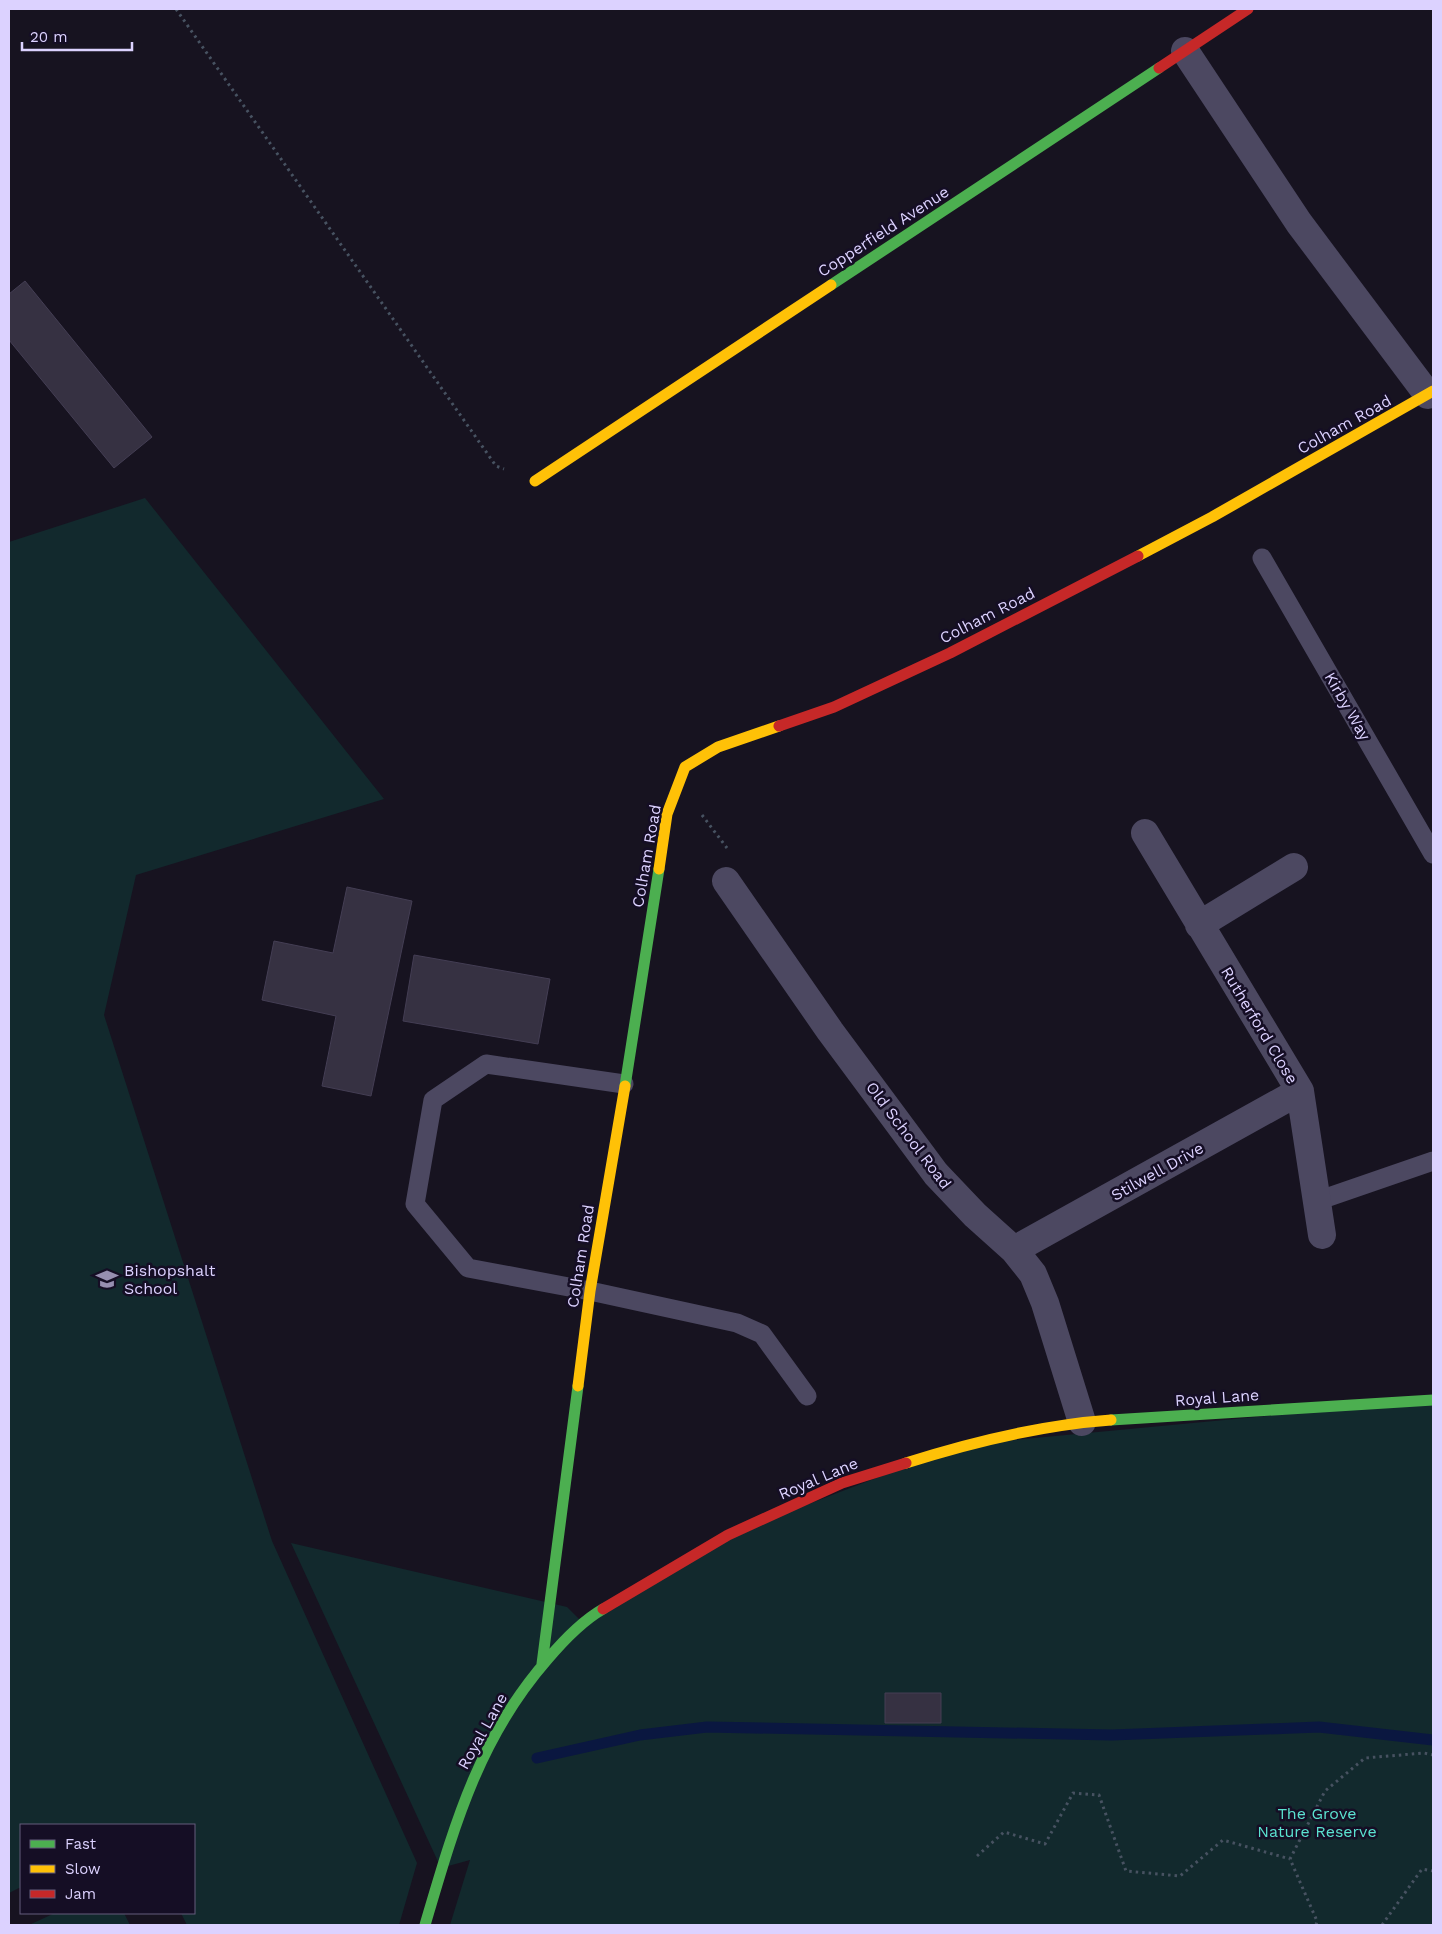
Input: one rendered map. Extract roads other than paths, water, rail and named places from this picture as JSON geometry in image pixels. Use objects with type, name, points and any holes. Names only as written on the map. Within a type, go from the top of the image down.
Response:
[{"type":"street","name":"Copperfield Avenue","points":[[535,481],[1248,9]]},
{"type":"street","points":[[1185,51],[1299,223],[1431,393]]},
{"type":"street","name":"Colham Road","points":[[542,1664],[590,1291],[647,952],[667,814],[685,767],[718,747],[834,707],[950,653],[1212,517],[1431,393]]},
{"type":"street","name":"Rutherford Close","points":[[1145,833],[1300,1091],[1322,1234]]},
{"type":"street","points":[[1199,925],[1294,867]]},
{"type":"street","name":"Old School Road","points":[[726,882],[830,1031],[936,1174],[975,1216],[1014,1250],[1033,1274],[1045,1303],[1082,1422]]},
{"type":"street","name":"Stilwell Drive","points":[[1014,1250],[1300,1091]]},
{"type":"street","name":"Royal Lane","points":[[426,1925],[441,1868],[463,1800],[486,1749],[542,1664],[583,1623],[599,1611],[728,1535],[842,1483],[962,1445],[1082,1422],[1433,1400]]},
{"type":"lane","name":"Kirby Way","points":[[1262,558],[1433,854]]},
{"type":"lane","points":[[624,1084],[486,1064],[433,1100],[415,1204],[468,1268],[590,1291],[737,1323],[762,1334],[807,1396]]},
{"type":"lane","points":[[1316,1200],[1433,1161]]},
{"type":"waterway","points":[[537,1758],[640,1735],[707,1727],[1112,1735],[1319,1727],[1433,1740]]},
{"type":"place","name":"Bishopshalt School","points":[[107,1279]]},
{"type":"park label","name":"The Grove Nature Reserve","points":[[1317,1822]]}]
